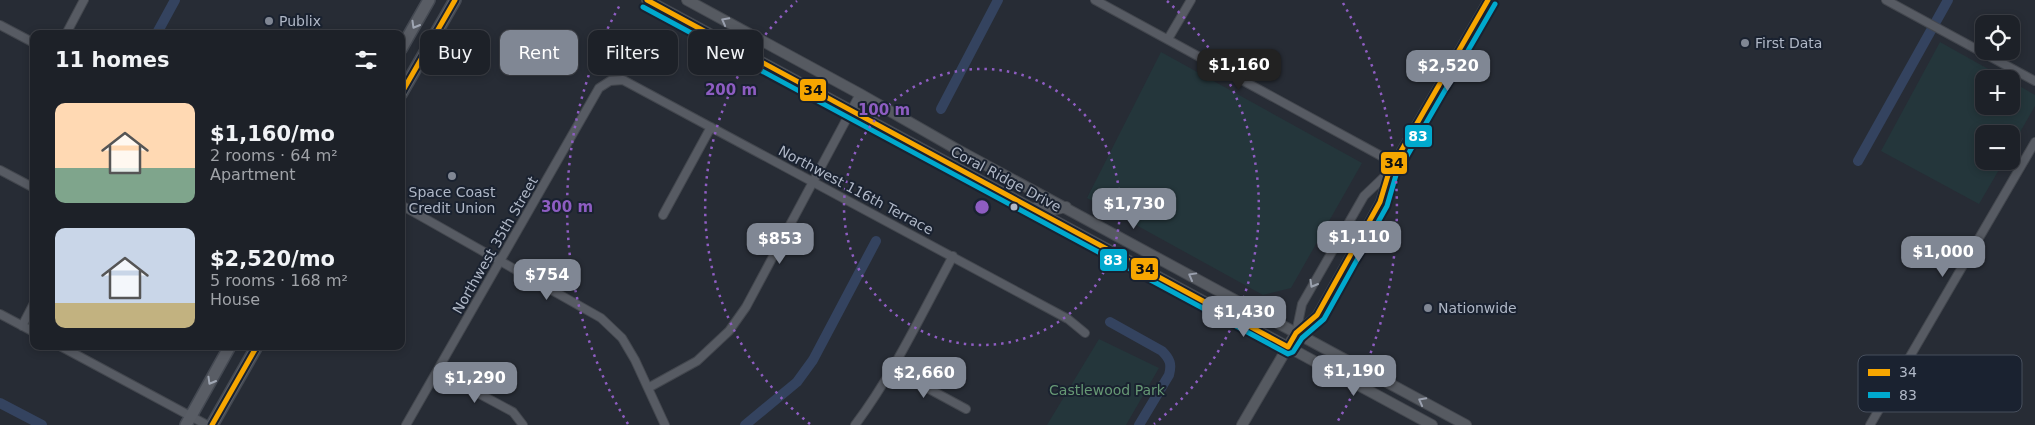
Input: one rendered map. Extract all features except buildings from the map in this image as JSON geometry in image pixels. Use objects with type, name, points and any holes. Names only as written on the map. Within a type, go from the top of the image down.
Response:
[{"type":"main road","points":[[405,42],[429,0]]},
{"type":"main road","points":[[405,87],[455,0]]},
{"type":"main road","name":"Coral Ridge Drive","points":[[648,0],[1432,425]]},
{"type":"main road","name":"Coral Ridge Drive","points":[[686,0],[860,94],[958,150],[1466,425]]},
{"type":"main road","points":[[1030,208],[1052,210],[1066,207]]},
{"type":"main road","points":[[1242,425],[1296,333]]},
{"type":"main road","points":[[188,420],[228,350]]},
{"type":"main road","points":[[212,425],[255,350]]},
{"type":"street","points":[[68,30],[84,0]]},
{"type":"street","points":[[1095,0],[1394,163]]},
{"type":"street","points":[[1168,40],[1191,0]]},
{"type":"street","points":[[1296,333],[1317,316],[1380,202],[1389,172],[1488,0]]},
{"type":"street","points":[[1886,0],[2035,81]]},
{"type":"street","points":[[0,25],[30,41]]},
{"type":"street","name":"Northwest 116th Terrace","points":[[610,81],[623,80],[1068,318],[1085,334]]},
{"type":"street","name":"Northwest 35th Street","points":[[406,425],[599,88],[610,81]]},
{"type":"street","points":[[648,388],[697,361],[728,331],[746,307],[860,94]]},
{"type":"street","points":[[663,215],[711,127]]},
{"type":"street","points":[[1911,355],[2035,142]]},
{"type":"street","points":[[0,170],[30,186]]},
{"type":"street","points":[[1296,333],[1302,304],[1364,196],[1389,172]]},
{"type":"street","points":[[405,207],[601,318],[622,338],[665,425]]},
{"type":"street","points":[[855,425],[869,407],[892,369],[953,256]]},
{"type":"street","points":[[22,326],[30,311]]},
{"type":"street","points":[[0,314],[30,330]]},
{"type":"street","points":[[67,350],[188,420],[207,425]]},
{"type":"street","points":[[892,369],[966,408]]},
{"type":"street","points":[[437,371],[513,412],[523,425]]},
{"type":"street","points":[[1870,425],[1878,412]]},
{"type":"green space","points":[[1940,42],[1990,70],[1975,70],[1975,115],[2020,115],[2020,86],[2035,95],[2035,106],[2020,132],[2020,125],[1975,125],[1975,170],[1999,170],[1979,204],[1881,151]]},
{"type":"green space","points":[[1161,52],[1362,163],[1291,288],[1263,295],[1087,198]]},
{"type":"green space","name":"Castlewood Park","points":[[1099,339],[1159,368],[1126,425],[1047,425]]},
{"type":"waterway","points":[[159,30],[175,0]]},
{"type":"waterway","points":[[941,109],[998,0]]},
{"type":"waterway","points":[[1858,161],[1948,0]]},
{"type":"waterway","points":[[745,425],[797,382],[813,360],[876,241]]},
{"type":"waterway","points":[[1110,322],[1162,351],[1170,362],[1169,375],[1139,425]]},
{"type":"waterway","points":[[0,403],[42,425]]},
{"type":"transit line","name":"34","points":[[405,87],[455,0]]},
{"type":"transit line","name":"34","points":[[647,0],[1288,347],[1296,333],[1317,315],[1380,202],[1389,172],[1488,0]]},
{"type":"transit line","name":"83","points":[[643,7],[1288,354],[1293,352],[1302,338],[1324,319],[1387,206],[1396,175],[1495,4]]},
{"type":"transit line","name":"34","points":[[212,425],[255,350]]},
{"type":"place","name":"Publix","points":[[269,21]]},
{"type":"place","name":"First Data","points":[[1745,43]]},
{"type":"place","name":"Space Coast Credit Union","points":[[452,176]]},
{"type":"place","name":"Nationwide","points":[[1428,308]]}]
